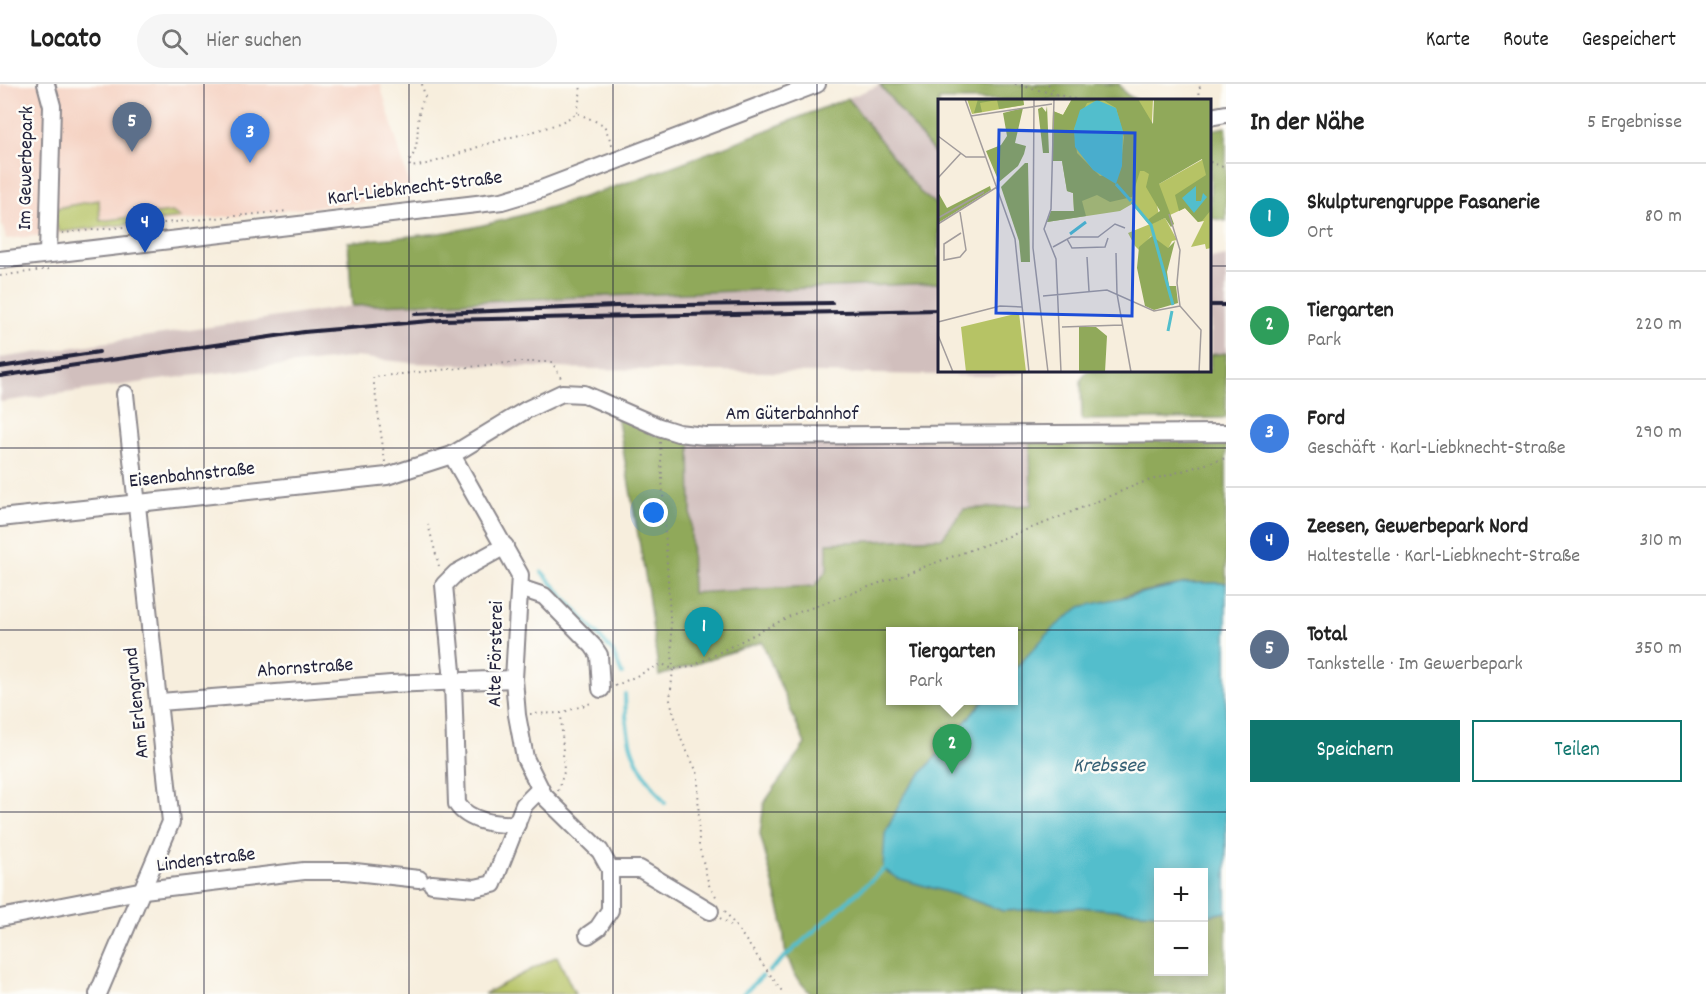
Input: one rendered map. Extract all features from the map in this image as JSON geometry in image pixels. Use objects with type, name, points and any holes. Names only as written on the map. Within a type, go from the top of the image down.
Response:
[{"type":"street","name":"Im Gewerbepark","points":[[46,84],[52,106],[43,172],[42,198],[47,246]]},
{"type":"street","name":"Karl-Liebknecht-Straße","points":[[0,260],[47,246],[502,201],[539,190],[817,84]]},
{"type":"street","points":[[1211,117],[1226,114]]},
{"type":"street","points":[[387,476],[452,455],[526,410],[562,393]]},
{"type":"street","name":"Am Güterbahnhof","points":[[562,393],[584,394],[659,427],[678,433],[705,436],[1226,433]]},
{"type":"street","name":"Am Erlengrund","points":[[99,994],[171,822],[160,702],[125,394]]},
{"type":"street","name":"Alte Försterei","points":[[452,455],[520,574],[514,679],[519,734],[525,759],[545,796],[600,851],[610,868]]},
{"type":"street","name":"Eisenbahnstraße","points":[[0,518],[387,476]]},
{"type":"street","points":[[505,546],[456,573],[444,585],[453,682],[458,804],[463,813],[473,818],[517,825],[524,805],[545,796]]},
{"type":"street","name":"Alte Försterei","points":[[520,588],[544,596],[593,646],[599,655],[601,689]]},
{"type":"street","name":"Ahornstraße","points":[[160,702],[391,684],[514,679]]},
{"type":"street","name":"Lindenstraße","points":[[0,918],[144,890],[304,871],[346,871],[475,888],[494,884],[517,825]]},
{"type":"street","points":[[588,935],[598,928],[610,910],[610,868],[640,869],[710,911]]},
{"type":"path","points":[[422,84],[425,97],[417,108],[416,152],[409,161],[410,167],[437,163],[493,142],[560,125],[577,113],[582,90],[579,84]]},
{"type":"path","points":[[1015,84],[1074,99]]},
{"type":"path","points":[[1048,84],[1058,95]]},
{"type":"path","points":[[1199,99],[1200,84]]},
{"type":"path","points":[[577,113],[604,125],[613,147],[623,143]]},
{"type":"path","points":[[1211,163],[1226,168]]},
{"type":"path","points":[[47,246],[62,234],[290,210]]},
{"type":"path","points":[[387,476],[373,376],[518,362],[552,362],[561,374],[562,393]]},
{"type":"path","points":[[659,427],[673,669],[670,700],[681,739],[698,774],[699,846],[710,885],[735,928],[784,994]]},
{"type":"path","points":[[673,669],[691,667],[794,614],[1045,523],[1141,483],[1226,459]]},
{"type":"path","points":[[428,524],[444,585]]},
{"type":"path","points":[[545,796],[558,791],[564,772],[561,713]]},
{"type":"path","points":[[710,911],[735,928]]},
{"type":"shaded area","points":[[0,84],[380,84],[413,197],[6,239],[0,217]]},
{"type":"shaded area","points":[[880,85],[938,158],[938,206],[920,192],[848,98]]},
{"type":"shaded area","points":[[1226,256],[1226,353],[1211,355],[1211,259]]},
{"type":"shaded area","points":[[938,283],[938,372],[1028,372],[994,376],[592,369],[412,363],[356,357],[181,377],[0,402],[0,358],[352,306]]},
{"type":"shaded area","points":[[690,439],[1030,442],[1031,505],[964,509],[942,538],[827,543],[827,571],[815,586],[692,593]]},
{"type":"green space","points":[[1119,84],[1126,94],[1134,99],[938,99],[938,158],[880,85]]},
{"type":"green space","points":[[848,98],[920,192],[938,206],[938,283],[352,306],[348,242],[450,232],[530,213],[668,168]]},
{"type":"green space","points":[[1226,127],[1226,221],[1211,218],[1211,130]]},
{"type":"green space","points":[[99,200],[100,221],[172,212],[181,218],[60,232],[55,223],[57,208]]},
{"type":"green space","points":[[1226,353],[1226,418],[1082,420],[1081,380],[1086,372],[1211,372],[1211,355]]},
{"type":"green space","points":[[617,416],[654,435],[690,439],[692,593],[815,586],[827,570],[827,543],[942,538],[964,509],[1031,505],[1030,442],[1226,441],[1226,583],[1187,583],[1126,595],[1027,656],[1018,666],[1018,627],[886,627],[886,705],[980,705],[905,793],[964,897],[1003,911],[1080,907],[1154,913],[1154,976],[1208,976],[1208,915],[1226,912],[1226,994],[810,993],[795,976],[785,950],[782,918],[760,834],[764,803],[805,744],[762,642],[659,676],[647,586]]},
{"type":"green space","points":[[557,956],[575,994],[484,994]]},
{"type":"water","name":"Krebssee","points":[[1187,583],[1226,583],[1226,912],[1208,915],[1208,868],[1154,868],[1154,913],[1080,907],[1003,911],[897,878],[883,869],[885,834],[905,793],[980,705],[1018,705],[1018,666],[1051,630],[1080,607]]},
{"type":"waterway","points":[[542,572],[613,652],[622,674]]},
{"type":"waterway","points":[[625,694],[627,728],[633,753],[645,776],[665,803]]},
{"type":"waterway","points":[[769,971],[885,868]]},
{"type":"waterway","points":[[743,994],[762,976]]},
{"type":"railway","points":[[415,314],[616,306],[832,303]]},
{"type":"railway","points":[[1211,305],[1226,305]]},
{"type":"railway","points":[[0,376],[304,332],[441,320],[938,310]]},
{"type":"railway","points":[[0,367],[99,352]]},
{"type":"place","name":"Total","points":[[132,152]]},
{"type":"place","name":"Ford","points":[[250,163]]},
{"type":"place","name":"Zeesen, Gewerbepark Nord","points":[[145,253]]},
{"type":"place","name":"Skulpturengruppe Fasanerie","points":[[704,657]]},
{"type":"place","name":"Tiergarten","points":[[952,774]]}]
